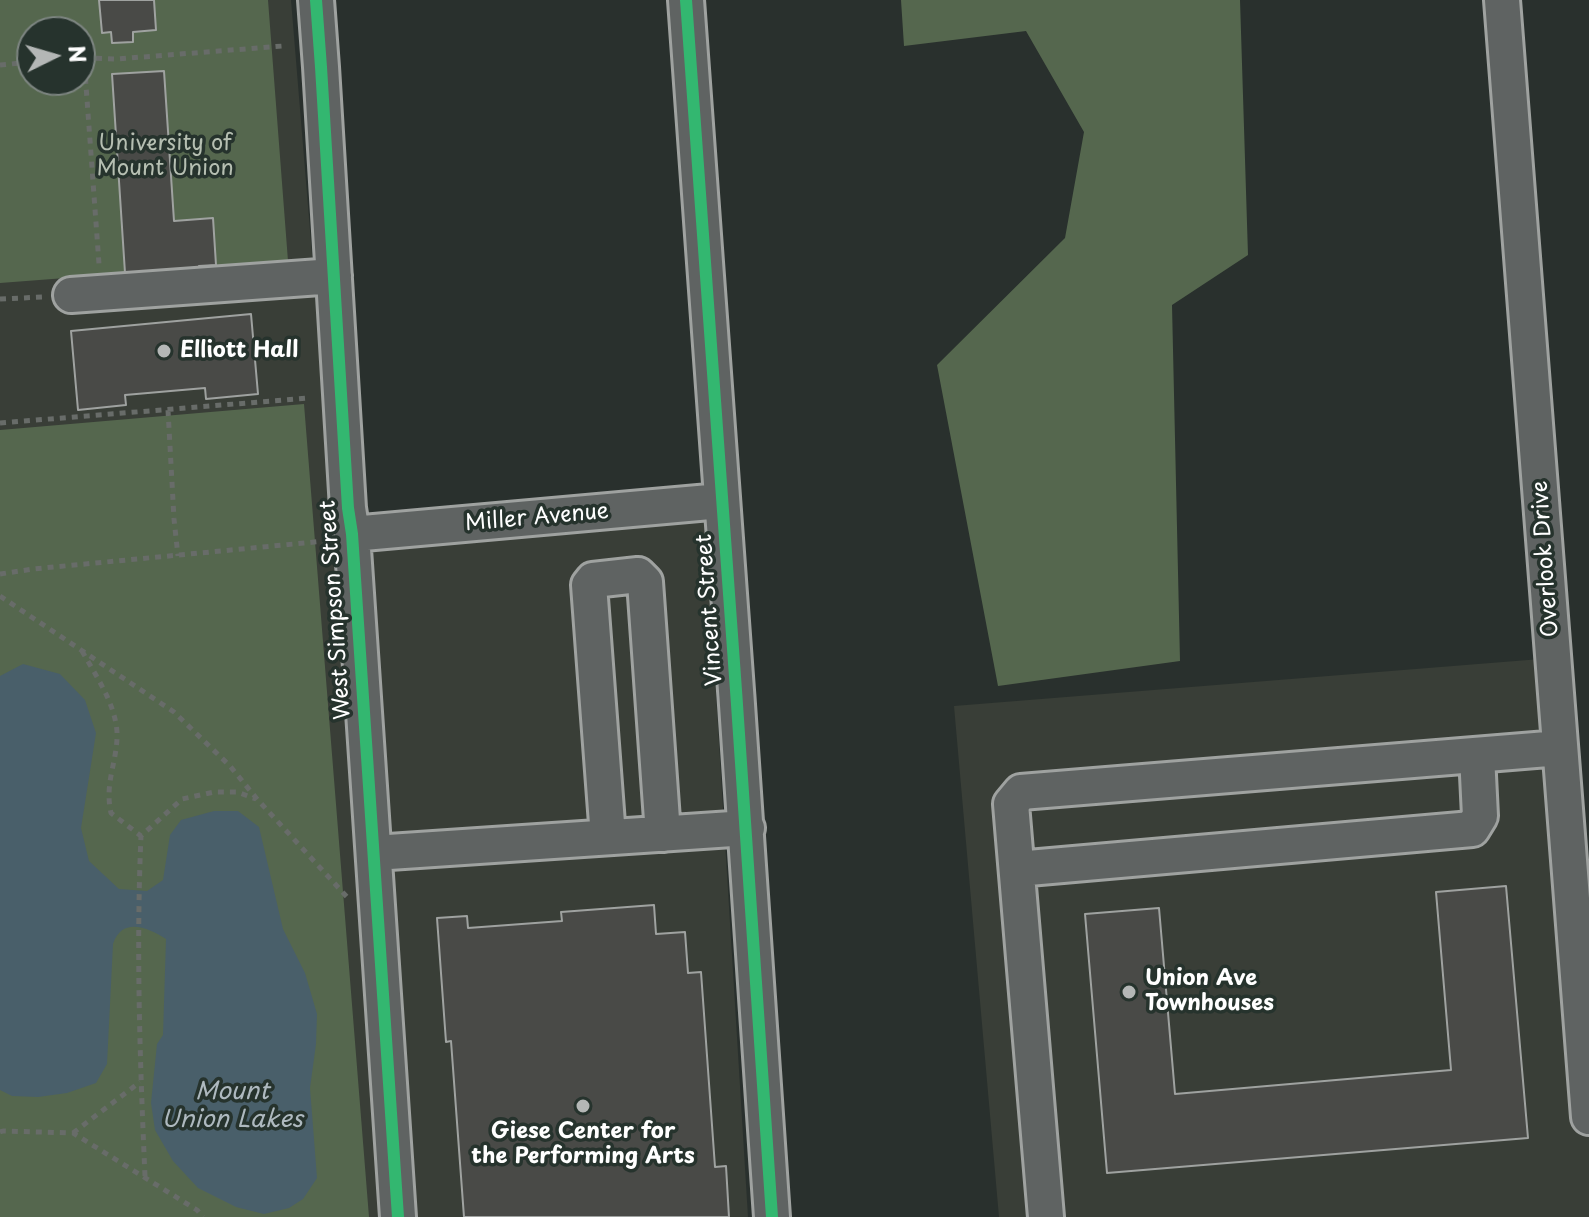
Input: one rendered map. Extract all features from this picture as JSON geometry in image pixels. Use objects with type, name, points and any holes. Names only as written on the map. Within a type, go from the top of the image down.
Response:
[{"type":"street","name":"West Simpson Street","points":[[316,0],[348,508],[338,538],[374,853],[398,1217]]},
{"type":"street","name":"Vincent Street","points":[[686,0],[747,828],[772,1217]]},
{"type":"street","name":"Overlook Drive","points":[[1502,0],[1560,748],[1576,781],[1589,1117]]},
{"type":"street","points":[[86,294],[334,276]]},
{"type":"street","name":"Miller Avenue","points":[[338,538],[721,501]]},
{"type":"street","points":[[608,837],[589,585],[601,578],[638,575],[645,582],[663,834]]},
{"type":"street","points":[[1046,1217],[1011,804],[1021,792],[1560,748]]},
{"type":"street","points":[[1017,869],[1472,829],[1480,816],[1477,755]]},
{"type":"street","points":[[374,853],[747,828]]},
{"type":"path","points":[[96,58],[283,46]]},
{"type":"path","points":[[0,299],[86,294],[83,96]]},
{"type":"path","points":[[0,423],[309,398]]},
{"type":"path","points":[[168,410],[178,556]]},
{"type":"path","points":[[0,574],[338,538]]},
{"type":"path","points":[[0,596],[174,712],[230,766],[353,903],[377,903]]},
{"type":"path","points":[[82,650],[112,708],[117,734],[107,797],[111,813],[141,836]]},
{"type":"path","points":[[145,1176],[141,1081],[141,836],[182,799],[214,792],[237,792],[257,799]]},
{"type":"path","points":[[73,1133],[141,1081]]},
{"type":"path","points":[[1,1130],[73,1133],[145,1176],[203,1217]]},
{"type":"shaded area","name":"University of Mount Union","points":[[0,0],[291,0],[336,545],[705,514],[748,1217],[0,1217]]},
{"type":"shaded area","points":[[1553,658],[1589,1117],[1589,1217],[999,1217],[954,706]]},
{"type":"green space","name":"University of Mount Union","points":[[0,0],[268,0],[288,261],[0,283]]},
{"type":"green space","points":[[901,0],[1240,0],[1248,255],[1172,305],[1180,661],[998,686],[937,365],[1065,238],[1084,132],[1026,31],[904,46]]},
{"type":"green space","points":[[304,404],[369,1217],[0,1217],[0,430]]},
{"type":"water","name":"Mount Union Lakes","points":[[23,664],[60,674],[85,700],[96,733],[81,828],[89,861],[119,889],[147,891],[163,880],[170,835],[181,820],[214,811],[238,811],[259,827],[283,929],[305,973],[317,1014],[310,1088],[317,1178],[303,1199],[289,1208],[264,1214],[236,1207],[198,1188],[173,1161],[155,1130],[151,1103],[157,1044],[163,1035],[166,939],[152,931],[129,927],[117,935],[113,944],[107,1064],[96,1083],[67,1093],[38,1097],[12,1096],[0,1090],[0,676]]},
{"type":"building","points":[[99,0],[154,0],[156,30],[133,32],[133,42],[112,43],[111,32],[102,33]]},
{"type":"building","points":[[164,71],[174,221],[213,218],[216,265],[125,273],[112,74]]},
{"type":"building","name":"Elliott Hall","points":[[251,314],[258,394],[206,399],[205,388],[125,395],[126,405],[78,410],[71,331]]},
{"type":"building","name":"Union Ave Townhouses","points":[[1506,886],[1528,1138],[1107,1173],[1085,914],[1159,908],[1175,1094],[1451,1070],[1436,892]]},
{"type":"building","name":"Giese Center for the Performing Arts","points":[[654,905],[656,934],[685,932],[688,973],[701,972],[715,1167],[726,1166],[729,1217],[464,1217],[451,1041],[446,1042],[437,918],[467,916],[468,928],[562,921],[561,912]]},
{"type":"cycle path","points":[[316,0],[398,1217]]},
{"type":"cycle path","points":[[686,0],[772,1217]]},
{"type":"place","name":"Elliott Hall","points":[[164,351]]},
{"type":"place","name":"Union Ave Townhouses","points":[[1129,992]]},
{"type":"place","name":"Giese Center for the Performing Arts","points":[[583,1106]]}]
